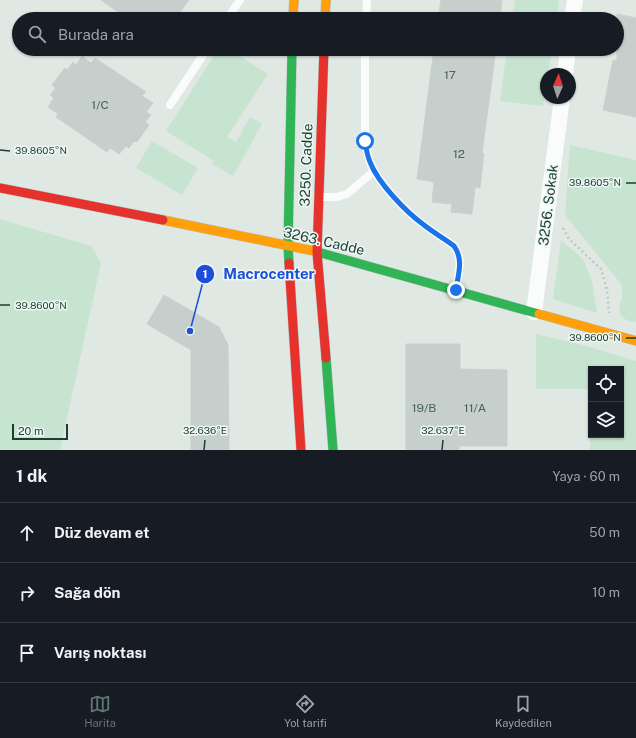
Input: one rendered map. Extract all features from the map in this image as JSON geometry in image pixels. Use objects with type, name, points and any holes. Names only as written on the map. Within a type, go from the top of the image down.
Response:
[{"type":"street","points":[[293,12],[294,0]]},
{"type":"street","points":[[325,12],[326,0]]},
{"type":"street","points":[[573,12],[575,0]]},
{"type":"street","name":"3250. Cadde","points":[[292,56],[288,246],[301,450]]},
{"type":"street","name":"3250. Cadde","points":[[324,56],[317,252],[333,450]]},
{"type":"street","points":[[566,68],[567,56]]},
{"type":"street","name":"3256. Sokak","points":[[534,312],[561,104]]},
{"type":"street","name":"3263. Cadde","points":[[0,188],[317,252],[636,340]]},
{"type":"lane","points":[[232,12],[240,0]]},
{"type":"lane","points":[[366,12],[367,0]]},
{"type":"lane","points":[[170,105],[202,56]]},
{"type":"lane","points":[[365,56],[365,141],[369,162],[380,180],[404,208],[423,225],[454,246],[458,251],[460,260],[456,290]]},
{"type":"lane","points":[[319,197],[347,194],[374,171]]},
{"type":"path","points":[[562,225],[569,239],[601,269],[607,290],[609,311],[616,335]]},
{"type":"green space","points":[[515,0],[559,0],[558,12],[513,12]]},
{"type":"green space","points":[[214,56],[240,56],[268,74],[227,137],[236,142],[250,117],[262,124],[233,176],[212,164],[214,161],[166,131]]},
{"type":"green space","points":[[506,56],[551,56],[549,68],[540,68],[540,104],[543,104],[543,106],[500,101]]},
{"type":"green space","points":[[152,141],[198,168],[182,195],[136,168]]},
{"type":"green space","points":[[570,145],[636,160],[636,322],[626,320],[621,315],[619,308],[622,297],[622,285],[565,215]]},
{"type":"green space","points":[[0,219],[91,246],[101,263],[60,450],[0,450]]},
{"type":"green space","points":[[561,240],[583,259],[592,281],[597,313],[553,299]]},
{"type":"green space","points":[[536,334],[590,347],[636,361],[636,450],[590,450],[590,438],[624,438],[624,366],[588,366],[588,389],[536,389]]},
{"type":"building","points":[[101,0],[189,0],[180,12],[118,12]]},
{"type":"building","points":[[441,0],[502,0],[501,12],[439,12]]},
{"type":"building","points":[[624,15],[636,18],[636,117],[603,110],[613,60],[617,61],[617,56],[624,56]]},
{"type":"building","points":[[82,56],[91,63],[95,58],[146,92],[142,96],[153,103],[146,112],[151,115],[145,122],[149,125],[137,142],[134,141],[129,148],[126,146],[119,154],[110,148],[107,152],[56,117],[58,114],[48,107],[54,98],[50,95],[56,88],[52,85],[65,68],[67,70],[73,62],[76,65]]},
{"type":"building","points":[[433,56],[495,56],[482,153],[484,154],[480,188],[475,187],[472,214],[451,212],[452,204],[432,202],[434,182],[417,179]]},
{"type":"building","points":[[164,295],[219,327],[228,345],[229,450],[191,450],[191,350],[147,324]]},
{"type":"building","points":[[406,344],[460,344],[460,369],[507,370],[507,446],[459,446],[459,450],[406,450]]},
{"type":"traffic: fast","points":[[289,263],[288,246],[292,56]]},
{"type":"traffic: fast","points":[[314,251],[539,314]]},
{"type":"traffic: fast","points":[[326,358],[333,450]]},
{"type":"traffic: slow","points":[[293,12],[294,0]]},
{"type":"traffic: slow","points":[[325,12],[326,0]]},
{"type":"traffic: slow","points":[[163,220],[314,251]]},
{"type":"traffic: slow","points":[[539,314],[636,341]]},
{"type":"traffic: jam","points":[[324,56],[317,252],[326,358]]},
{"type":"traffic: jam","points":[[0,188],[163,220]]},
{"type":"traffic: jam","points":[[289,263],[301,450]]},
{"type":"place","name":"Macrocenter","points":[[190,331]]},
{"type":"route","points":[[365,141],[369,162],[380,180],[390,192],[404,208],[423,225],[449,242],[458,251],[460,260],[456,290]]}]
